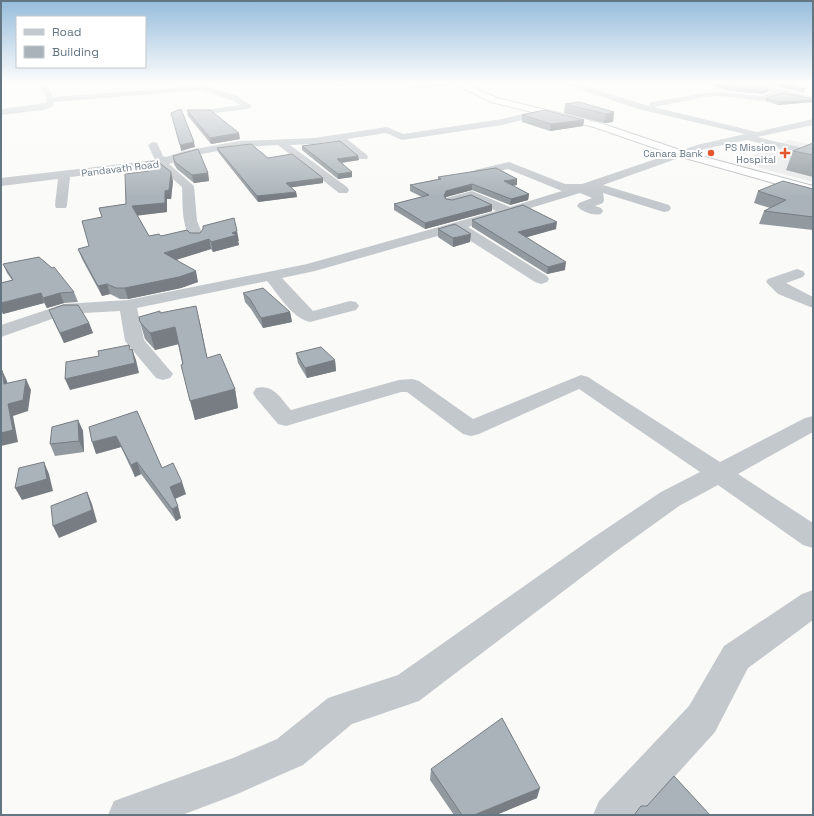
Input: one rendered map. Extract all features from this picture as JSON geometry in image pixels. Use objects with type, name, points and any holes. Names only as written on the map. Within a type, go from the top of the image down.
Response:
[{"type":"highway","points":[[577,120],[597,125],[682,154],[813,190]]},
{"type":"street","name":"Pandavath Road","points":[[1,182],[163,162],[184,154],[239,144],[314,141],[387,130],[402,137],[510,120]]},
{"type":"street","points":[[698,120],[758,134]]},
{"type":"street","points":[[1,331],[64,309],[128,305],[309,268],[458,226],[583,188],[701,147],[813,122]]},
{"type":"street","points":[[785,129],[805,135]]},
{"type":"street","points":[[212,136],[219,148]]},
{"type":"street","points":[[744,137],[803,151]]},
{"type":"street","points":[[339,138],[363,157]]},
{"type":"street","points":[[280,142],[343,190]]},
{"type":"street","points":[[153,145],[159,158],[188,186],[190,221],[197,238]]},
{"type":"street","points":[[479,172],[513,163],[563,188],[600,188],[664,208]]},
{"type":"street","points":[[60,205],[64,174]]},
{"type":"street","points":[[583,188],[598,195],[598,200],[584,206],[596,211]]},
{"type":"street","points":[[451,201],[472,195],[508,211]]},
{"type":"street","points":[[458,226],[541,279]]},
{"type":"street","points":[[797,274],[774,282],[784,290],[813,303]]},
{"type":"street","points":[[271,276],[303,312],[310,317],[350,306]]},
{"type":"street","points":[[128,305],[135,341],[163,374]]},
{"type":"street","points":[[264,393],[286,419],[398,386],[412,386],[471,429],[581,381],[813,537]]},
{"type":"street","points":[[128,815],[235,776],[290,752],[341,710],[407,689],[601,547],[670,499],[813,423]]},
{"type":"street","points":[[613,815],[702,719],[736,657],[813,603]]},
{"type":"shaded area","name":"PS Mission Hospital","points":[[789,140],[813,145],[813,182],[738,162]]},
{"type":"building","points":[[173,120],[185,120],[194,142],[180,145]]},
{"type":"building","points":[[195,120],[223,120],[239,133],[210,138]]},
{"type":"building","points":[[538,120],[583,120],[551,124]]},
{"type":"building","points":[[340,141],[358,156],[337,159],[352,172],[338,174],[302,146]]},
{"type":"building","points":[[813,143],[813,155],[793,151]]},
{"type":"building","points":[[251,144],[268,158],[292,154],[323,178],[286,183],[296,192],[257,196],[217,148]]},
{"type":"building","points":[[198,149],[208,173],[192,175],[175,162],[173,156]]},
{"type":"building","points":[[157,161],[171,172],[169,190],[165,191],[165,203],[132,206],[149,236],[159,234],[161,236],[187,230],[190,233],[200,233],[203,226],[234,218],[237,231],[232,233],[237,235],[211,242],[209,239],[164,253],[196,271],[179,277],[125,288],[116,288],[107,284],[98,286],[78,249],[89,246],[82,221],[102,217],[99,208],[126,204],[125,174],[149,171],[146,162]]},
{"type":"building","points":[[496,168],[517,179],[504,181],[529,194],[511,199],[472,184],[446,191],[444,196],[446,199],[452,200],[471,195],[492,205],[425,223],[394,204],[429,195],[410,185],[441,179],[438,177]]},
{"type":"building","points":[[783,181],[813,189],[813,217],[764,211],[786,200],[758,191]]},
{"type":"building","points":[[523,205],[557,222],[518,232],[566,262],[548,267],[472,220]]},
{"type":"building","points":[[455,224],[471,234],[453,238],[438,229]]},
{"type":"building","points":[[39,257],[52,268],[54,267],[74,292],[60,293],[43,298],[41,293],[1,303],[1,283],[13,280],[3,264]]},
{"type":"building","points":[[263,288],[290,312],[261,318],[250,299],[243,293]]},
{"type":"building","points":[[63,305],[78,305],[89,323],[60,333],[49,310]]},
{"type":"building","points":[[196,306],[207,358],[220,354],[235,389],[190,401],[181,365],[183,364],[175,327],[150,333],[140,322],[139,317],[160,311],[160,313]]},
{"type":"building","points":[[129,345],[130,350],[132,349],[135,363],[65,379],[66,362],[99,356],[98,351]]},
{"type":"building","points":[[321,347],[335,360],[305,368],[296,353]]},
{"type":"building","points":[[1,370],[4,384],[26,379],[23,400],[8,404],[13,430],[1,433]]},
{"type":"building","points":[[137,411],[162,468],[173,463],[182,482],[170,487],[178,506],[172,509],[137,462],[131,465],[116,436],[92,442],[89,427]]},
{"type":"building","points":[[78,420],[79,441],[50,444],[52,427]]},
{"type":"building","points":[[44,462],[47,479],[15,488],[19,468]]},
{"type":"building","points":[[87,492],[92,510],[53,526],[51,506]]},
{"type":"building","points":[[502,718],[540,788],[474,815],[462,815],[431,769]]},
{"type":"building","points":[[674,776],[710,815],[634,815],[641,806],[647,806]]},
{"type":"place","name":"Canara Bank","points":[[711,153]]},
{"type":"place","name":"PS Mission Hospital","points":[[785,153]]}]
